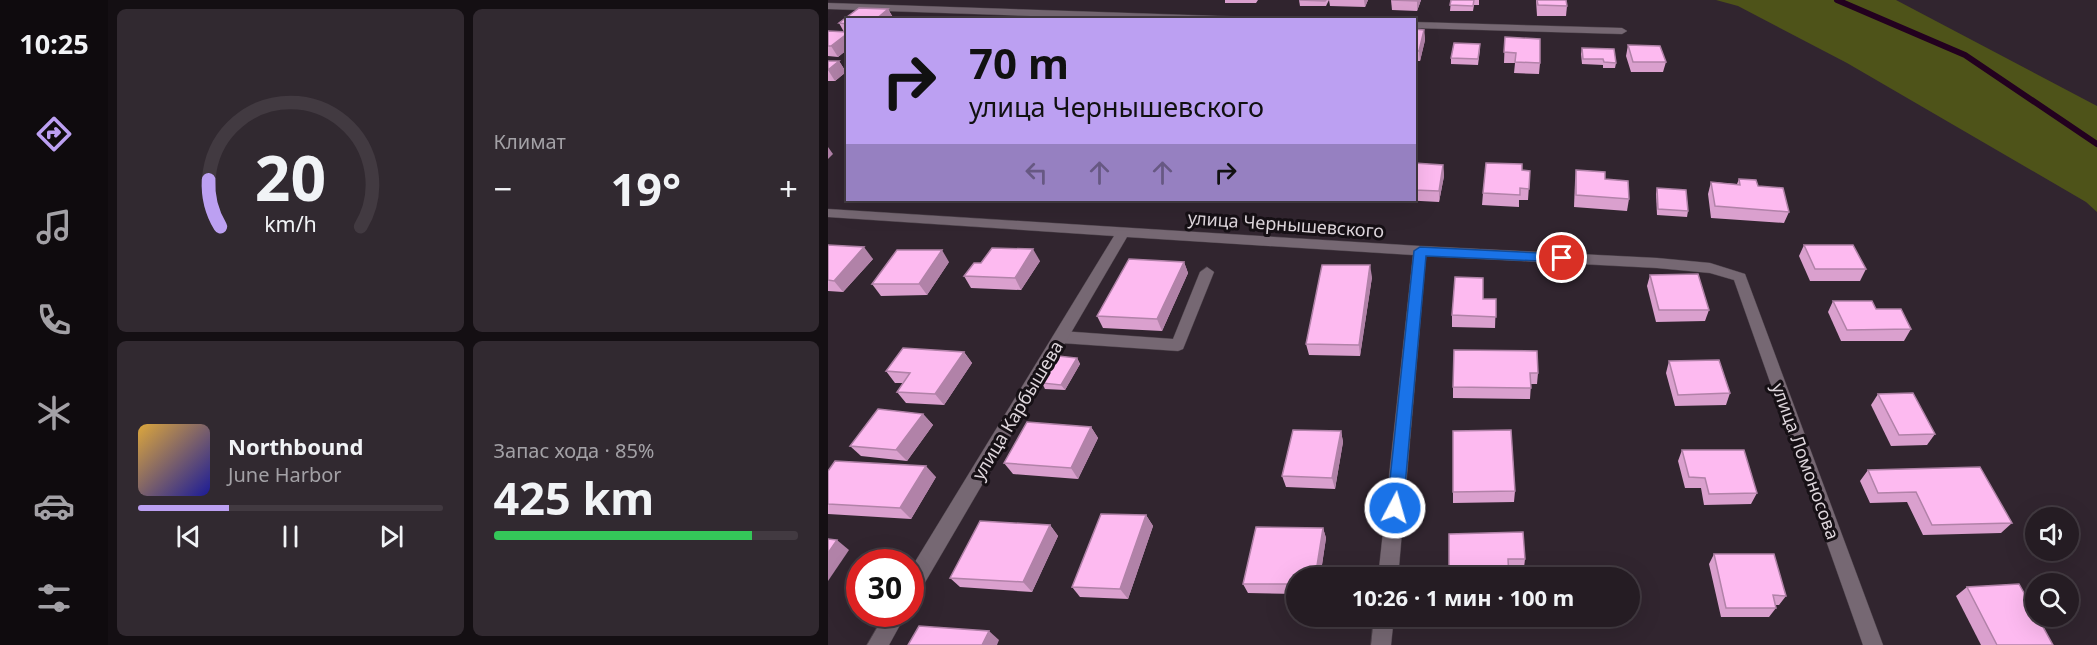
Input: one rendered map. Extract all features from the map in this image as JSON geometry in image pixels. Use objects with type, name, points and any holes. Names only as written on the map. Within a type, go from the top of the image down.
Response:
[{"type":"street","points":[[828,15],[848,0]]},
{"type":"street","points":[[828,6],[1185,18]]},
{"type":"street","points":[[1416,25],[1622,31]]},
{"type":"street","name":"улица Чернышевского","points":[[828,213],[1420,251],[1657,263],[1710,268],[1740,278]]},
{"type":"street","name":"улица Карбышева","points":[[924,566],[1124,231]]},
{"type":"street","points":[[1389,567],[1420,251]]},
{"type":"street","points":[[1061,337],[1178,345],[1207,272]]},
{"type":"street","name":"улица Ломоносова","points":[[1740,278],[1873,645]]},
{"type":"street","points":[[877,645],[888,627]]},
{"type":"street","points":[[1382,645],[1383,627]]},
{"type":"green space","points":[[1716,0],[1896,0],[2097,106],[2097,212],[2086,202],[1847,63],[1738,6]]},
{"type":"building","points":[[1451,0],[1474,0],[1473,6],[1450,5]]},
{"type":"building","points":[[1537,0],[1566,0],[1567,6],[1538,5]]},
{"type":"building","points":[[859,8],[888,9],[877,18],[846,18],[846,24],[839,23]]},
{"type":"building","points":[[1416,29],[1424,30],[1419,51],[1416,51]]},
{"type":"building","points":[[828,31],[846,32],[846,35],[828,46]]},
{"type":"building","points":[[1505,37],[1540,39],[1540,63],[1515,62],[1516,53],[1504,52]]},
{"type":"building","points":[[1454,43],[1480,44],[1478,59],[1451,58]]},
{"type":"building","points":[[1628,45],[1660,46],[1666,62],[1633,62]]},
{"type":"building","points":[[1582,48],[1614,49],[1616,63],[1604,62],[1603,59],[1583,59]]},
{"type":"building","points":[[828,61],[839,61],[828,70]]},
{"type":"building","points":[[1416,163],[1443,165],[1439,191],[1416,190]]},
{"type":"building","points":[[1486,163],[1522,164],[1522,170],[1530,171],[1529,189],[1520,188],[1520,195],[1483,193]]},
{"type":"building","points":[[1576,170],[1605,172],[1605,179],[1628,181],[1629,199],[1576,195]]},
{"type":"building","points":[[1739,179],[1756,180],[1758,186],[1783,188],[1789,212],[1715,206],[1711,182],[1740,185]]},
{"type":"building","points":[[1657,188],[1686,190],[1688,211],[1658,209]]},
{"type":"building","points":[[828,245],[864,247],[834,281],[828,280]]},
{"type":"building","points":[[1804,245],[1853,245],[1866,269],[1815,269]]},
{"type":"building","points":[[992,248],[1033,249],[1015,278],[964,276],[974,263],[981,263]]},
{"type":"building","points":[[897,250],[942,250],[919,284],[872,284]]},
{"type":"building","points":[[1129,259],[1184,262],[1157,319],[1097,316]]},
{"type":"building","points":[[1322,265],[1370,265],[1359,345],[1306,344]]},
{"type":"building","points":[[1698,274],[1709,310],[1659,310],[1650,275]]},
{"type":"building","points":[[1455,277],[1483,278],[1483,299],[1496,299],[1496,317],[1452,315]]},
{"type":"building","points":[[1833,301],[1872,301],[1876,309],[1901,309],[1911,329],[1847,330]]},
{"type":"building","points":[[903,348],[964,352],[935,394],[897,392],[910,373],[886,371]]},
{"type":"building","points":[[1454,350],[1537,351],[1538,373],[1530,373],[1531,388],[1453,387]]},
{"type":"building","points":[[1058,356],[1077,358],[1061,385],[1042,383]]},
{"type":"building","points":[[1719,360],[1730,393],[1678,395],[1669,361]]},
{"type":"building","points":[[1913,393],[1935,434],[1899,435],[1878,394]]},
{"type":"building","points":[[878,409],[923,414],[896,450],[850,446]]},
{"type":"building","points":[[1027,422],[1091,427],[1071,468],[1004,463]]},
{"type":"building","points":[[1293,430],[1341,431],[1332,478],[1282,476]]},
{"type":"building","points":[[1511,430],[1515,491],[1453,492],[1453,431]]},
{"type":"building","points":[[1682,450],[1744,450],[1757,493],[1709,494],[1705,478],[1689,477]]},
{"type":"building","points":[[835,461],[926,466],[900,508],[828,504],[828,471]]},
{"type":"building","points":[[1980,467],[2012,523],[1932,525],[1916,492],[1878,493],[1868,470]]},
{"type":"building","points":[[1101,514],[1146,515],[1120,589],[1072,587]]},
{"type":"building","points":[[980,521],[1050,525],[1023,582],[950,578]]},
{"type":"building","points":[[1256,527],[1323,528],[1317,567],[1286,567],[1286,584],[1243,584]]},
{"type":"building","points":[[1523,532],[1525,559],[1508,559],[1508,567],[1449,567],[1449,534]]},
{"type":"building","points":[[828,539],[837,540],[828,553]]},
{"type":"building","points":[[1714,554],[1774,554],[1786,596],[1773,595],[1776,608],[1726,608]]},
{"type":"building","points":[[2019,584],[2025,595],[2025,627],[2043,627],[2053,645],[1997,645],[1967,587]]},
{"type":"building","points":[[918,627],[989,631],[982,645],[908,645]]},
{"type":"waterway","points":[[1837,0],[1965,55],[2097,144]]},
{"type":"route","points":[[1395,508],[1420,251],[1562,258]]}]
